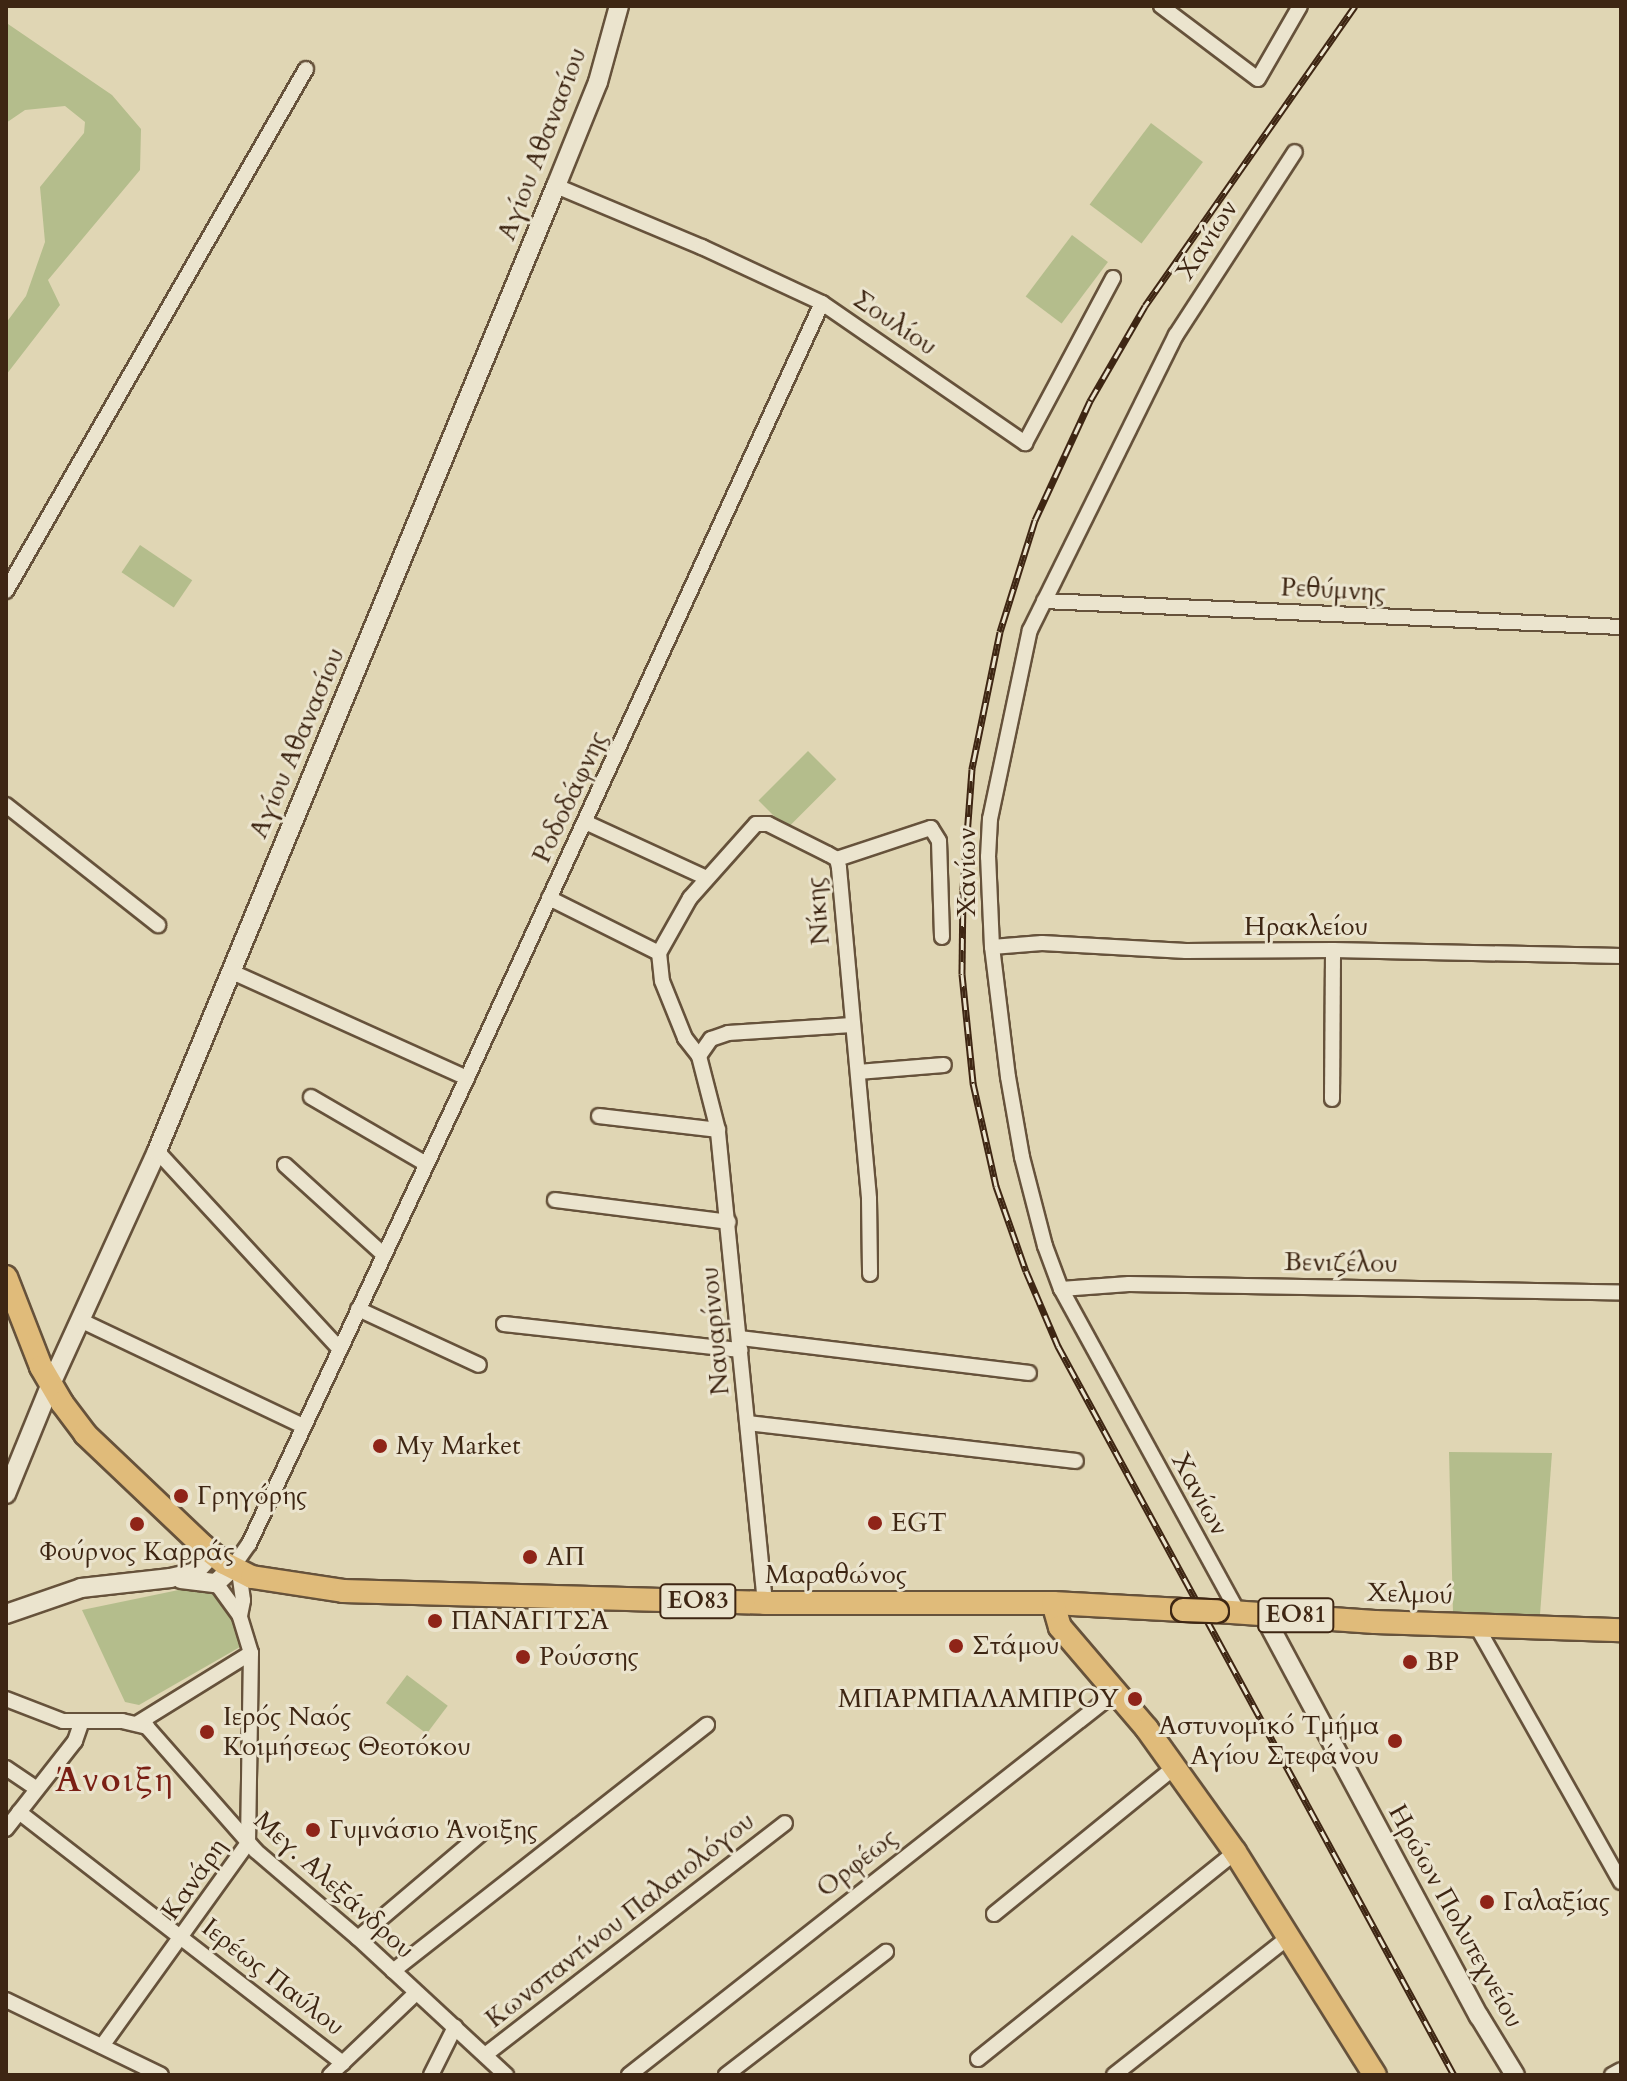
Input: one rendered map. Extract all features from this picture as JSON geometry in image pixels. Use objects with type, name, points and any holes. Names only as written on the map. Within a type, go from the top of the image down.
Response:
[{"type":"main road","name":"Μαραθώνος","points":[[6,1277],[32,1348],[62,1403],[109,1460],[212,1554],[229,1575],[343,1591],[765,1603],[1053,1603]]},
{"type":"main road","name":"Χελμού","points":[[1053,1603],[1262,1612],[1375,1622],[1621,1630]]},
{"type":"main road","points":[[1053,1603],[1060,1627],[1175,1767],[1235,1852],[1375,2075]]},
{"type":"street","name":"Αγίου Αθανασίου","points":[[6,1494],[51,1384],[157,1151],[556,186],[598,82],[619,6]]},
{"type":"street","points":[[1161,6],[1258,79],[1300,6]]},
{"type":"street","points":[[6,591],[306,69]]},
{"type":"street","name":"Χανίων","points":[[1228,1611],[1061,1289],[1045,1246],[1022,1157],[992,947],[990,819],[1000,786],[1030,630],[1067,562],[1128,426],[1176,335],[1295,152]]},
{"type":"street","name":"Σουλίου","points":[[556,186],[702,247],[822,303],[1025,443],[1113,278]]},
{"type":"street","name":"Ροδοδάφνης","points":[[229,1575],[249,1544],[467,1078],[822,303]]},
{"type":"street","name":"Ρεθύμνης","points":[[1044,601],[1621,627]]},
{"type":"street","points":[[6,805],[158,925]]},
{"type":"street","points":[[585,822],[707,878]]},
{"type":"street","name":"Νίκης","points":[[659,953],[671,925],[707,878],[756,824],[768,824],[837,859],[869,1199],[870,1274]]},
{"type":"street","points":[[837,859],[924,829],[936,832],[939,841],[942,937]]},
{"type":"street","points":[[549,898],[659,953],[662,981],[685,1038],[699,1056],[711,1039],[728,1033],[852,1025]]},
{"type":"street","name":"Ηρακλείου","points":[[992,947],[1042,943],[1186,951],[1333,950],[1621,956]]},
{"type":"street","points":[[1332,1099],[1333,950]]},
{"type":"street","points":[[230,971],[467,1078]]},
{"type":"street","name":"Ναυαρίνου","points":[[699,1056],[718,1130],[765,1603]]},
{"type":"street","points":[[858,1072],[944,1065]]},
{"type":"street","points":[[311,1097],[426,1164]]},
{"type":"street","points":[[599,1116],[718,1130]]},
{"type":"street","points":[[157,1151],[340,1349]]},
{"type":"street","points":[[285,1165],[384,1255]]},
{"type":"street","points":[[555,1200],[729,1222]]},
{"type":"street","name":"Βενιζέλου","points":[[1061,1289],[1129,1284],[1621,1293]]},
{"type":"street","points":[[358,1309],[479,1365]]},
{"type":"street","points":[[82,1321],[303,1426]]},
{"type":"street","points":[[504,1324],[1029,1373]]},
{"type":"street","points":[[748,1423],[1076,1461]]},
{"type":"street","points":[[170,1578],[195,1572],[212,1554]]},
{"type":"street","points":[[6,1614],[81,1588],[229,1575],[240,1616]]},
{"type":"street","name":"Κανάρη","points":[[102,2046],[248,1843],[251,1653],[240,1616],[243,1600],[229,1575]]},
{"type":"street","name":"Ηρώων Πολυτεχνείου","points":[[1262,1612],[1479,2016],[1515,2075]]},
{"type":"street","points":[[1476,1625],[1621,1882]]},
{"type":"street","points":[[6,1699],[46,1716],[138,1723],[251,1653]]},
{"type":"street","name":"Ορφέως","points":[[629,2075],[1116,1692]]},
{"type":"street","points":[[6,1829],[75,1741],[82,1721]]},
{"type":"street","name":"Μεγ. Αλεξάνδρου","points":[[138,1723],[156,1735],[248,1843],[358,1938],[506,2075]]},
{"type":"street","points":[[393,1971],[707,1725]]},
{"type":"street","points":[[994,1914],[1175,1767]]},
{"type":"street","points":[[6,1768],[37,1789]]},
{"type":"street","name":"Ιερέως Παύλου","points":[[19,1812],[183,1936],[343,2063]]},
{"type":"street","name":"Κωνσταντίνου Παλαιολόγου","points":[[485,2055],[785,1823]]},
{"type":"street","points":[[358,1938],[482,1833]]},
{"type":"street","points":[[978,2059],[1235,1852]]},
{"type":"street","points":[[1114,2075],[1289,1937]]},
{"type":"street","points":[[726,2075],[886,1952]]},
{"type":"street","points":[[330,2075],[416,1993]]},
{"type":"street","points":[[6,2000],[161,2075]]},
{"type":"street","points":[[431,2075],[455,2027]]},
{"type":"street","points":[[1612,2075],[1621,2070]]},
{"type":"green space","points":[[8,24],[112,95],[141,129],[140,170],[48,280],[60,305],[6,375],[6,323],[26,296],[45,242],[40,187],[84,133],[85,122],[65,106],[25,110],[6,123]]},
{"type":"green space","points":[[1151,123],[1203,162],[1142,244],[1090,204]]},
{"type":"green space","points":[[1072,235],[1108,262],[1062,324],[1026,296]]},
{"type":"green space","points":[[140,545],[192,580],[174,608],[122,572]]},
{"type":"green space","points":[[808,751],[836,779],[787,829],[759,800]]},
{"type":"green space","points":[[1449,1452],[1552,1453],[1540,1615],[1453,1613]]},
{"type":"green space","points":[[193,1587],[216,1590],[232,1615],[240,1647],[139,1705],[125,1702],[82,1610]]},
{"type":"green space","points":[[407,1675],[448,1706],[427,1734],[386,1703]]},
{"type":"railway","points":[[1355,6],[1145,306],[1090,401],[1035,520],[1000,632],[972,769],[963,890],[962,974],[973,1083],[996,1186],[1026,1271],[1058,1346],[1454,2075]]},
{"type":"place","name":"My Market","points":[[380,1446]]},
{"type":"place","name":"Γρηγόρης","points":[[181,1496]]},
{"type":"place","name":"EGT","points":[[875,1523]]},
{"type":"place","name":"Φούρνος Καρράς","points":[[137,1524]]},
{"type":"place","name":"ΑΠ","points":[[530,1557]]},
{"type":"place","name":"ΠΑΝΑΓΙΤΣΑ","points":[[435,1621]]},
{"type":"place","name":"Στάμου","points":[[956,1646]]},
{"type":"place","name":"Ρούσσης","points":[[523,1657]]},
{"type":"place","name":"BP","points":[[1410,1662]]},
{"type":"place","name":"ΜΠΑΡΜΠΑΛΑΜΠΡΟΥ","points":[[1135,1699]]},
{"type":"place","name":"Ιερός Ναός Κοιμήσεως Θεοτόκου","points":[[207,1732]]},
{"type":"place","name":"Αστυνομικό Τμήμα Αγίου Στεφάνου","points":[[1395,1741]]},
{"type":"place","name":"Γυμνάσιο Άνοιξης","points":[[313,1830]]},
{"type":"place","name":"Γαλαξίας","points":[[1487,1902]]},
{"type":"district","name":"Άνοιξη","points":[[115,1781]]}]
